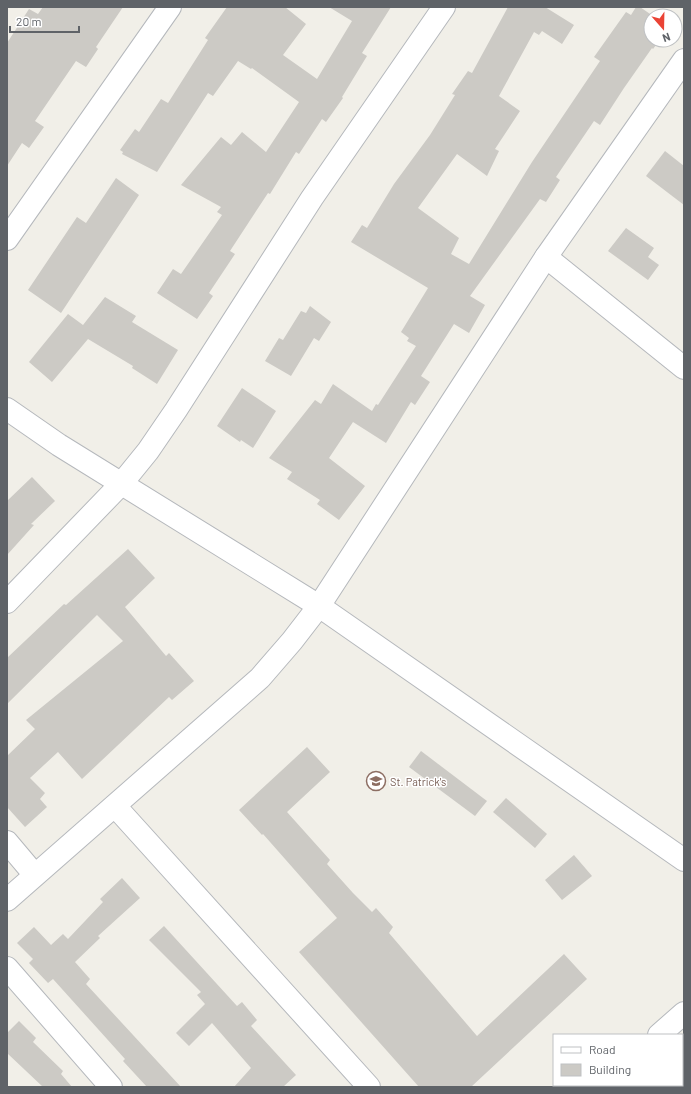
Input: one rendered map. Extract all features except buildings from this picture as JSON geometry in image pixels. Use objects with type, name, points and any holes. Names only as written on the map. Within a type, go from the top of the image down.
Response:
[{"type":"street","points":[[7,240],[170,7]]},
{"type":"street","points":[[7,602],[122,483],[148,451],[312,198],[444,7]]},
{"type":"street","points":[[7,900],[34,874],[115,806],[260,678],[292,642],[319,606],[546,257],[684,60]]},
{"type":"street","points":[[546,257],[683,367]]},
{"type":"street","points":[[7,409],[53,441],[319,606],[684,860]]},
{"type":"street","points":[[115,806],[369,1087]]},
{"type":"street","points":[[7,842],[34,874]]},
{"type":"street","points":[[7,968],[110,1087]]},
{"type":"street","points":[[660,1034],[684,1013]]},
{"type":"place","name":"St. Patrick's","points":[[376,781]]}]
